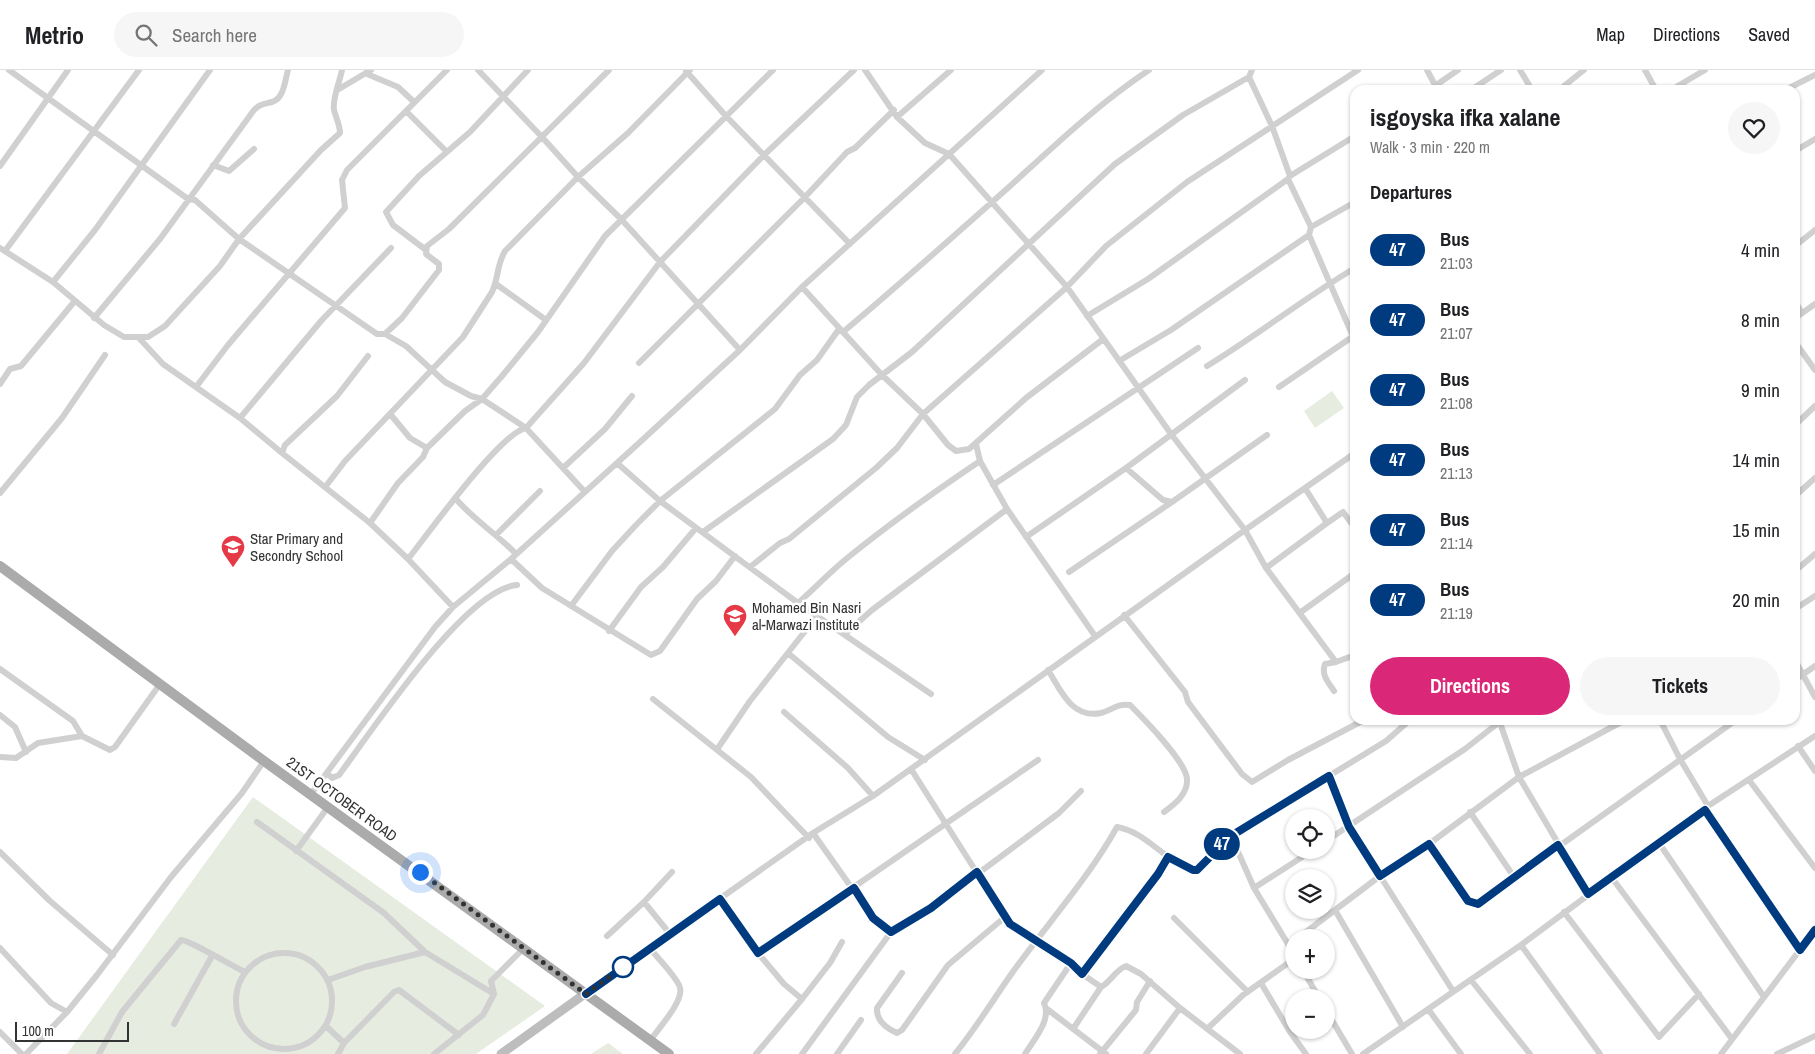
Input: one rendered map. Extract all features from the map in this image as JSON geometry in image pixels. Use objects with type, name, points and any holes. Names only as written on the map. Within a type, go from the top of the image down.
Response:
[{"type":"main road","name":"21ST OCTOBER ROAD","points":[[0,566],[264,761],[669,1054]]},
{"type":"street","points":[[9,70],[188,199],[195,200],[239,239],[290,272],[377,334],[385,334],[406,346],[446,382],[471,396],[482,399],[526,428],[585,492]]},
{"type":"street","points":[[0,166],[68,70]]},
{"type":"street","points":[[139,70],[94,133],[2,249],[53,282],[94,318],[124,337],[139,338],[155,333],[165,326],[220,266],[239,239],[321,150],[340,133],[334,109],[334,97],[338,90],[342,70]]},
{"type":"street","points":[[53,282],[95,230],[210,70]]},
{"type":"street","points":[[94,318],[160,240],[254,110],[260,105],[273,102],[279,98],[288,70]]},
{"type":"street","points":[[196,387],[228,345],[345,208],[342,180],[347,170],[447,70]]},
{"type":"street","points":[[478,70],[578,177],[621,219],[740,350]]},
{"type":"street","points":[[385,334],[402,318],[439,270],[439,264],[426,254],[426,250],[393,225],[386,212],[419,176],[470,132],[528,70]]},
{"type":"street","points":[[426,250],[609,70]]},
{"type":"street","points":[[370,523],[398,483],[423,457],[427,448],[464,411],[482,399],[546,320],[588,263],[595,248],[621,219],[725,115],[773,70]]},
{"type":"street","points":[[408,559],[456,498],[502,445],[521,429],[526,428],[584,363],[660,262],[764,155],[854,70]]},
{"type":"street","points":[[865,70],[895,113],[925,143],[949,154],[1030,243],[1066,287],[1102,340],[1204,479],[1244,530],[1266,568],[1301,612],[1336,662]]},
{"type":"street","points":[[639,363],[805,197],[847,152],[855,148],[895,113],[951,70]]},
{"type":"street","points":[[572,606],[612,551],[660,501],[775,409],[800,375],[817,360],[841,330],[912,274],[1091,114],[1149,70]]},
{"type":"street","points":[[750,567],[780,543],[789,539],[876,468],[897,448],[923,414],[1066,287],[1106,246],[1164,198],[1358,70]]},
{"type":"street","points":[[1427,70],[1435,84],[1458,70]]},
{"type":"street","points":[[1478,85],[1501,70]]},
{"type":"street","points":[[1520,70],[1529,85]]},
{"type":"street","points":[[1565,85],[1584,70]]},
{"type":"street","points":[[1645,70],[1653,85]]},
{"type":"street","points":[[1679,85],[1705,70]]},
{"type":"street","points":[[326,486],[345,461],[391,415],[463,337],[496,284],[497,264],[505,251],[578,177],[628,133],[687,71],[725,115],[850,244]]},
{"type":"street","points":[[338,90],[369,72],[398,87],[414,102]]},
{"type":"street","points":[[311,794],[453,607],[513,557],[617,463],[740,350],[802,288],[1037,72]]},
{"type":"street","points":[[703,532],[832,439],[846,425],[857,397],[912,352],[1115,164],[1183,115],[1251,73],[1272,126],[1289,177],[1311,226],[1309,235],[1350,329]]},
{"type":"street","points":[[1795,85],[1815,75]]},
{"type":"street","points":[[406,111],[447,152]]},
{"type":"street","points":[[1087,316],[1148,279],[1289,177],[1350,139]]},
{"type":"street","points":[[1800,148],[1815,139]]},
{"type":"street","points":[[213,165],[229,171],[254,149]]},
{"type":"street","points":[[1311,226],[1350,205]]},
{"type":"street","points":[[1800,242],[1815,230]]},
{"type":"street","points":[[1119,361],[1170,330],[1309,235]]},
{"type":"street","points":[[240,418],[336,304],[391,248]]},
{"type":"street","points":[[1207,366],[1243,344],[1350,271]]},
{"type":"street","points":[[496,284],[546,320]]},
{"type":"street","points":[[802,288],[882,375],[923,414],[948,445],[956,451],[969,449],[976,444],[1026,398],[1102,340]]},
{"type":"street","points":[[0,384],[10,369],[21,366],[74,302]]},
{"type":"street","points":[[1800,309],[1802,312],[1815,304]]},
{"type":"street","points":[[139,338],[163,364],[240,418],[370,523],[408,559],[453,607]]},
{"type":"street","points":[[1279,387],[1350,341]]},
{"type":"street","points":[[994,484],[1198,348]]},
{"type":"street","points":[[1800,349],[1815,370]]},
{"type":"street","points":[[0,493],[62,418],[105,355]]},
{"type":"street","points":[[282,453],[285,445],[337,396],[368,356]]},
{"type":"street","points":[[1026,537],[1126,468],[1245,380]]},
{"type":"street","points":[[563,468],[605,429],[632,396]]},
{"type":"street","points":[[1800,420],[1815,406]]},
{"type":"street","points":[[391,415],[410,438],[427,448]]},
{"type":"street","points":[[1069,572],[1267,436]]},
{"type":"street","points":[[976,444],[980,461],[1007,509],[1095,636]]},
{"type":"street","points":[[501,1054],[720,899],[925,760],[1095,636],[1350,456]]},
{"type":"street","points":[[798,603],[845,560],[877,535],[948,481],[980,461]]},
{"type":"street","points":[[617,463],[660,501],[696,528],[798,603],[931,694]]},
{"type":"street","points":[[1126,468],[1163,500],[1172,502]]},
{"type":"street","points":[[1800,492],[1815,478]]},
{"type":"street","points":[[1305,488],[1327,523]]},
{"type":"street","points":[[496,535],[540,491]]},
{"type":"street","points":[[456,498],[478,522],[496,535],[513,557],[542,588],[651,655],[660,651],[698,599],[716,581],[735,556]]},
{"type":"street","points":[[845,634],[872,610],[1007,509]]},
{"type":"street","points":[[1266,568],[1343,512],[1350,521]]},
{"type":"street","points":[[610,631],[641,587],[663,567],[696,528]]},
{"type":"street","points":[[1800,567],[1815,554]]},
{"type":"street","points":[[1301,612],[1350,577]]},
{"type":"street","points":[[327,773],[332,778],[339,775],[407,684],[468,614],[496,590],[517,585]]},
{"type":"street","points":[[1800,606],[1815,596]]},
{"type":"street","points":[[718,748],[750,701],[817,616]]},
{"type":"street","points":[[1124,616],[1185,692],[1188,702],[1238,768],[1252,782],[1288,760],[1354,725]]},
{"type":"street","points":[[788,653],[888,737],[925,760]]},
{"type":"street","points":[[1334,691],[1324,676],[1324,664],[1350,657]]},
{"type":"street","points":[[1802,676],[1815,666]]},
{"type":"street","points":[[0,669],[73,721],[82,736],[110,750],[115,747],[160,684]]},
{"type":"street","points":[[1048,670],[1074,708],[1087,714],[1102,712],[1120,704],[1130,705],[1183,766],[1188,779],[1181,800],[1164,812]]},
{"type":"street","points":[[1800,671],[1815,696]]},
{"type":"street","points":[[653,699],[718,748],[751,777],[811,836],[854,888],[873,918],[891,932]]},
{"type":"street","points":[[784,712],[848,768],[873,796]]},
{"type":"street","points":[[0,715],[15,727],[26,752]]},
{"type":"street","points":[[955,1054],[978,1026],[1013,972],[1037,942],[1054,916],[1101,856],[1117,827],[1129,829],[1168,857],[1195,871],[1231,836],[1386,741],[1404,725]]},
{"type":"street","points":[[1335,836],[1465,749],[1494,725]]},
{"type":"street","points":[[1502,725],[1518,777],[1588,894]]},
{"type":"street","points":[[1310,929],[1380,876],[1429,844],[1518,777],[1616,725]]},
{"type":"street","points":[[1663,725],[1707,808],[1800,950]]},
{"type":"street","points":[[1429,844],[1468,901],[1478,904],[1558,845],[1729,725]]},
{"type":"street","points":[[0,757],[16,758],[38,743],[82,736]]},
{"type":"street","points":[[1363,1054],[1521,945],[1707,808],[1815,736]]},
{"type":"street","points":[[1798,746],[1815,771]]},
{"type":"street","points":[[758,953],[1038,760]]},
{"type":"street","points":[[0,1032],[24,1054],[67,1012],[171,877],[242,793],[264,761]]},
{"type":"street","points":[[912,769],[1005,917],[1037,942],[1071,963],[1082,974],[1101,987]]},
{"type":"street","points":[[1329,776],[1349,827],[1453,991]]},
{"type":"street","points":[[1750,780],[1815,868]]},
{"type":"street","points":[[802,1054],[891,932],[931,908],[1060,812],[1081,792]]},
{"type":"street","points":[[296,851],[328,807]]},
{"type":"street","points":[[1470,812],[1514,877]]},
{"type":"street","points":[[257,822],[384,913],[425,952],[494,994]]},
{"type":"street","points":[[1231,836],[1254,888],[1285,934]]},
{"type":"street","points":[[1659,843],[1764,997]]},
{"type":"street","points":[[0,852],[50,901],[112,955]]},
{"type":"street","points":[[1082,974],[1158,874],[1168,857]]},
{"type":"street","points":[[1254,888],[1299,859]]},
{"type":"street","points":[[607,936],[644,902],[672,872]]},
{"type":"street","points":[[1612,878],[1732,1039]]},
{"type":"street","points":[[720,899],[758,953],[784,984],[802,999]]},
{"type":"street","points":[[644,902],[670,934]]},
{"type":"street","points":[[1336,910],[1403,1027]]},
{"type":"street","points":[[1564,912],[1659,1037],[1699,994]]},
{"type":"street","points":[[902,973],[877,1008],[880,1022],[897,1033],[902,1030],[948,965],[1005,917]]},
{"type":"street","points":[[1174,918],[1248,992]]},
{"type":"street","points":[[1721,1054],[1815,930]]},
{"type":"street","points":[[99,1054],[122,1012],[178,942],[187,940],[212,956],[245,972]]},
{"type":"street","points":[[756,1054],[830,963],[842,942]]},
{"type":"street","points":[[1521,945],[1600,1054]]},
{"type":"street","points":[[0,948],[51,1003],[67,1012]]},
{"type":"street","points":[[434,1054],[483,1015],[494,994],[491,981],[524,948]]},
{"type":"street","points":[[650,948],[679,985],[681,994],[650,1041]]},
{"type":"street","points":[[288,952],[305,957],[318,966],[328,980],[332,996],[332,1012],[326,1026],[312,1040],[295,1048],[276,1048],[257,1042],[248,1033],[236,1009],[238,984],[245,972],[256,960],[272,954],[288,952]]},
{"type":"street","points":[[328,980],[365,967],[425,952]]},
{"type":"street","points":[[174,1024],[212,956]]},
{"type":"street","points":[[1025,1054],[1046,1020],[1047,1009],[1044,1002],[1071,963]]},
{"type":"street","points":[[1207,1028],[1248,992],[1285,965]]},
{"type":"street","points":[[1073,1029],[1101,987],[1107,984],[1119,969],[1126,966],[1150,981],[1180,1008],[1240,1054]]},
{"type":"street","points":[[1471,980],[1530,1054]]},
{"type":"street","points":[[1047,1009],[1103,1053],[1136,1010],[1137,1002],[1150,981]]},
{"type":"street","points":[[1261,983],[1290,1032],[1306,1054]]},
{"type":"street","points":[[338,1054],[344,1043],[394,992],[399,990],[459,1035]]},
{"type":"street","points":[[1146,1054],[1180,1008]]},
{"type":"street","points":[[1428,1009],[1460,1054]]},
{"type":"street","points":[[837,1054],[861,1020]]},
{"type":"street","points":[[1335,1025],[1352,1054]]},
{"type":"street","points":[[326,1026],[344,1043]]},
{"type":"street","points":[[1776,1054],[1815,1036]]},
{"type":"shaded area","points":[[1332,391],[1344,408],[1315,428],[1304,411]]},
{"type":"shaded area","points":[[253,797],[545,1006],[476,1054],[67,1054]]},
{"type":"shaded area","points":[[608,1043],[623,1054],[591,1054]]},
{"type":"bus line","name":"47","points":[[586,994],[720,899],[745,938],[758,953],[854,888],[873,918],[891,932],[931,908],[977,872],[1010,924],[1071,963],[1082,974],[1158,874],[1168,857],[1195,871],[1197,870],[1231,836],[1329,776],[1349,827],[1380,876],[1429,844],[1468,901],[1478,904],[1558,845],[1588,894],[1705,810],[1800,950],[1815,930]]},
{"type":"place","name":"Star Primary and Secondry School","points":[[233,568]]},
{"type":"place","name":"Mohamed Bin Nasri al-Marwazi Institute","points":[[735,637]]},
{"type":"route","points":[[420,872],[586,994],[623,967]]}]
